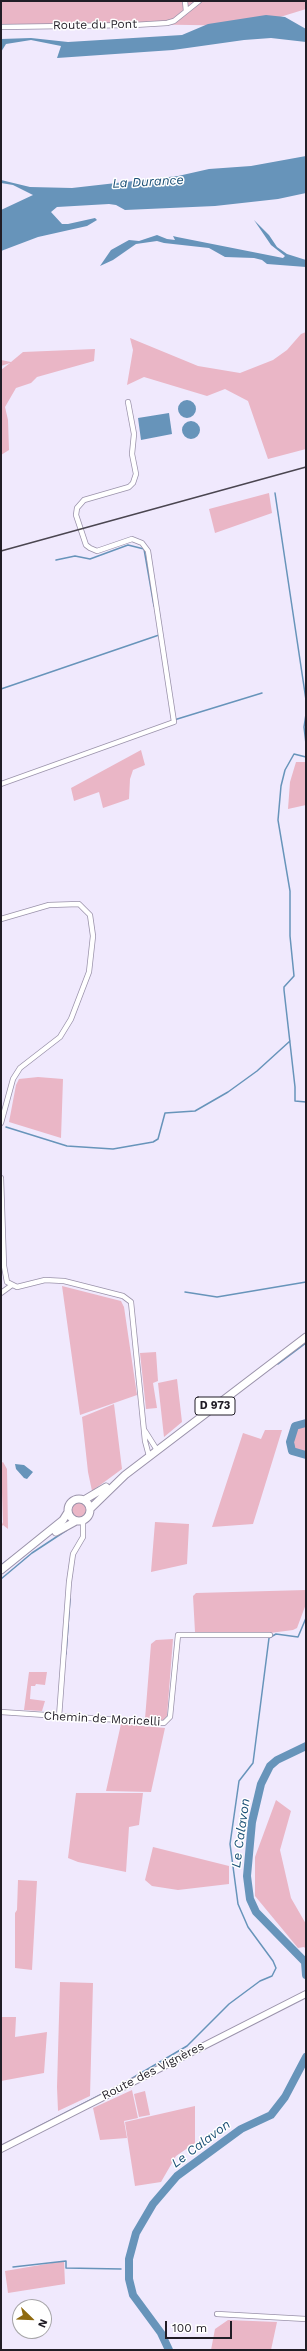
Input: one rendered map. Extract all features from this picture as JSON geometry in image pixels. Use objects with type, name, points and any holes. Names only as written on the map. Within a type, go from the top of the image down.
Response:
[{"type":"main road","name":"D 973","points":[[90,1509],[125,1475],[306,1337]]},
{"type":"main road","name":"D 973","points":[[84,1500],[125,1475]]},
{"type":"main road","points":[[1,1570],[29,1549],[63,1520],[72,1501],[78,1498],[84,1500],[90,1509],[88,1516],[29,1549]]},
{"type":"main road","points":[[68,1512],[70,1517],[79,1521]]},
{"type":"street","points":[[185,1],[186,11]]},
{"type":"street","name":"Route du Pont","points":[[1,27],[134,25],[167,23],[174,21],[199,1]]},
{"type":"street","points":[[1,784],[174,722],[148,551],[142,543],[132,539],[97,550],[90,548],[86,545],[76,515],[77,508],[84,500],[129,487],[134,483],[136,474],[132,454],[134,434],[128,402]]},
{"type":"street","points":[[1,919],[49,906],[79,904],[90,915],[93,943],[89,972],[67,1026],[48,1048],[20,1068],[12,1079],[1,1122]]},
{"type":"street","points":[[1,1178],[5,1276],[12,1285],[18,1287],[45,1280],[64,1281],[129,1299],[132,1308],[144,1429],[149,1456]]},
{"type":"street","points":[[1,1293],[12,1285]]},
{"type":"street","points":[[144,1429],[157,1450]]},
{"type":"street","points":[[59,1716],[70,1574],[73,1554],[83,1538],[79,1521]]},
{"type":"street","name":"Chemin de Moricelli","points":[[1,1712],[164,1724],[170,1717],[178,1635],[270,1635]]},
{"type":"street","name":"Route des Vignères","points":[[1,2149],[304,1995]]},
{"type":"street","points":[[217,2314],[306,2319]]},
{"type":"shaded area","points":[[1,1],[306,1],[306,9],[251,26],[129,24],[1,29]]},
{"type":"shaded area","points":[[306,332],[306,449],[268,459],[248,401],[225,389],[207,396],[144,377],[127,385],[133,350],[130,338],[198,366],[240,373],[273,360],[287,350],[301,334]]},
{"type":"shaded area","points":[[95,349],[94,361],[37,377],[31,383],[16,388],[5,407],[8,420],[9,450],[1,455],[1,370],[10,363],[1,366],[1,360],[11,362],[23,352]]},
{"type":"shaded area","points":[[269,493],[272,513],[215,533],[209,509]]},
{"type":"shaded area","points":[[141,750],[145,765],[133,770],[130,779],[129,799],[103,808],[99,792],[74,801],[71,788]]},
{"type":"shaded area","points":[[296,762],[306,762],[306,805],[288,809],[290,782]]},
{"type":"shaded area","points":[[38,1077],[63,1079],[61,1138],[9,1122],[16,1085],[19,1079]]},
{"type":"shaded area","points":[[62,1286],[121,1301],[124,1307],[137,1395],[80,1415]]},
{"type":"shaded area","points":[[156,1352],[158,1381],[153,1383],[157,1408],[146,1409],[140,1353]]},
{"type":"shaded area","points":[[177,1379],[182,1422],[164,1437],[158,1383]]},
{"type":"shaded area","points":[[114,1404],[122,1469],[92,1491],[88,1472],[82,1417]]},
{"type":"shaded area","points":[[306,1425],[306,1453],[302,1453],[295,1450],[292,1442],[297,1428]]},
{"type":"shaded area","points":[[265,1430],[282,1430],[253,1524],[212,1527],[243,1433],[261,1439]]},
{"type":"shaded area","points":[[3,1462],[7,1469],[8,1529],[3,1525],[1,1527],[3,1522],[1,1463]]},
{"type":"shaded area","points":[[76,1502],[82,1502],[87,1507],[85,1516],[82,1518],[76,1518],[71,1513],[71,1507]]},
{"type":"shaded area","points":[[155,1522],[189,1524],[187,1564],[151,1572]]},
{"type":"shaded area","points":[[306,1590],[306,1604],[297,1628],[293,1630],[270,1633],[195,1632],[193,1596],[196,1593]]},
{"type":"shaded area","points":[[173,1639],[167,1716],[163,1720],[145,1719],[151,1644],[156,1640]]},
{"type":"shaded area","points":[[29,1672],[47,1672],[45,1685],[36,1684],[35,1686],[31,1686],[30,1699],[45,1701],[42,1711],[24,1710]]},
{"type":"shaded area","points":[[121,1724],[165,1728],[151,1792],[106,1791]]},
{"type":"shaded area","points":[[76,1793],[143,1793],[139,1825],[129,1827],[126,1872],[78,1862],[68,1858]]},
{"type":"shaded area","points":[[276,1800],[291,1811],[280,1850],[291,1898],[306,1924],[306,1949],[304,1947],[298,1948],[255,1896],[255,1857]]},
{"type":"shaded area","points":[[153,1847],[229,1866],[229,1884],[178,1890],[152,1886],[145,1880]]},
{"type":"shaded area","points":[[18,1880],[37,1881],[32,1970],[15,1968],[15,1913],[17,1910]]},
{"type":"shaded area","points":[[60,1982],[93,1983],[90,2096],[58,2111],[57,2087]]},
{"type":"shaded area","points":[[1,2017],[16,2017],[15,2037],[47,2032],[44,2073],[1,2081]]},
{"type":"shaded area","points":[[132,2090],[138,2118],[124,2121],[127,2138],[100,2140],[93,2108]]},
{"type":"shaded area","points":[[145,2091],[150,2115],[139,2117],[134,2094]]},
{"type":"shaded area","points":[[195,2106],[195,2143],[176,2156],[161,2182],[135,2186],[125,2122]]},
{"type":"shaded area","points":[[64,2261],[65,2284],[8,2293],[5,2271]]},
{"type":"shaded area","points":[[228,2320],[277,2322],[271,2350],[211,2350],[215,2329]]},
{"type":"water","points":[[266,15],[285,17],[306,29],[306,42],[271,38],[244,40],[173,50],[57,58],[61,46],[31,40],[6,44],[1,52],[1,39],[31,38],[68,42],[182,35],[208,24]]},
{"type":"water","name":"La Durance","points":[[306,156],[306,193],[278,199],[215,206],[125,210],[116,205],[109,204],[57,207],[51,212],[62,224],[95,218],[97,220],[87,226],[38,237],[1,251],[1,210],[33,195],[13,185],[1,183],[1,180],[30,187],[72,188],[178,176],[209,169],[251,166]]},
{"type":"water","points":[[254,220],[269,235],[277,247],[287,254],[306,260],[306,267],[267,264],[262,260],[254,258],[225,257],[209,248],[157,241],[136,244],[113,260],[100,266],[111,250],[129,240],[139,241],[157,235],[167,239],[175,240],[173,236],[283,258],[285,256],[271,245]]},
{"type":"water","points":[[187,400],[193,403],[196,409],[193,415],[187,418],[181,415],[178,409],[181,403]]},
{"type":"water","points":[[169,413],[172,434],[141,440],[138,418]]},
{"type":"water","points":[[191,421],[195,422],[199,426],[199,434],[195,438],[191,439],[187,438],[183,434],[182,430],[183,426],[187,422]]},
{"type":"water","points":[[15,1464],[24,1465],[33,1472],[27,1479],[24,1478],[16,1469]]},
{"type":"waterway","points":[[275,493],[306,700]]},
{"type":"waterway","points":[[56,560],[75,556],[90,559],[128,545],[144,549],[154,606]]},
{"type":"waterway","points":[[1,689],[159,635]]},
{"type":"waterway","points":[[174,720],[262,693]]},
{"type":"waterway","points":[[306,714],[304,727],[306,744]]},
{"type":"waterway","points":[[306,757],[294,754],[285,770],[281,786],[278,820],[290,891],[290,936],[294,976],[284,987],[284,990],[295,1087],[295,1101],[306,1102]]},
{"type":"waterway","points":[[6,1127],[67,1146],[113,1149],[153,1142],[158,1139],[165,1113],[195,1111],[228,1092],[257,1071],[290,1041]]},
{"type":"waterway","points":[[185,1292],[217,1297],[306,1282]]},
{"type":"waterway","points":[[278,1364],[306,1343]]},
{"type":"waterway","name":"Le Calavon","points":[[306,1423],[295,1426],[290,1442],[292,1451],[306,1455]]},
{"type":"waterway","points":[[1,1579],[32,1553],[67,1530]]},
{"type":"waterway","points":[[1,1565],[17,1553]]},
{"type":"waterway","points":[[66,1654],[70,1599]]},
{"type":"waterway","points":[[124,2083],[187,2046],[229,2004],[260,1981],[272,1976],[276,1968],[273,1961],[248,1927],[238,1904],[230,1844],[239,1781],[253,1763],[269,1638],[276,1634],[298,1637],[306,1618]]},
{"type":"waterway","name":"Le Calavon","points":[[306,1746],[277,1760],[270,1766],[261,1784],[252,1822],[247,1876],[250,1899],[256,1912],[305,1962],[306,1975]]},
{"type":"waterway","name":"Le Calavon","points":[[169,2350],[161,2333],[133,2295],[129,2279],[129,2259],[136,2233],[153,2204],[177,2176],[241,2129],[271,2115],[285,2097],[306,2057]]},
{"type":"waterway","points":[[1,2146],[104,2093]]},
{"type":"waterway","points":[[13,2267],[66,2261],[66,2268],[121,2269]]},
{"type":"railway","points":[[1,551],[306,467]]}]
